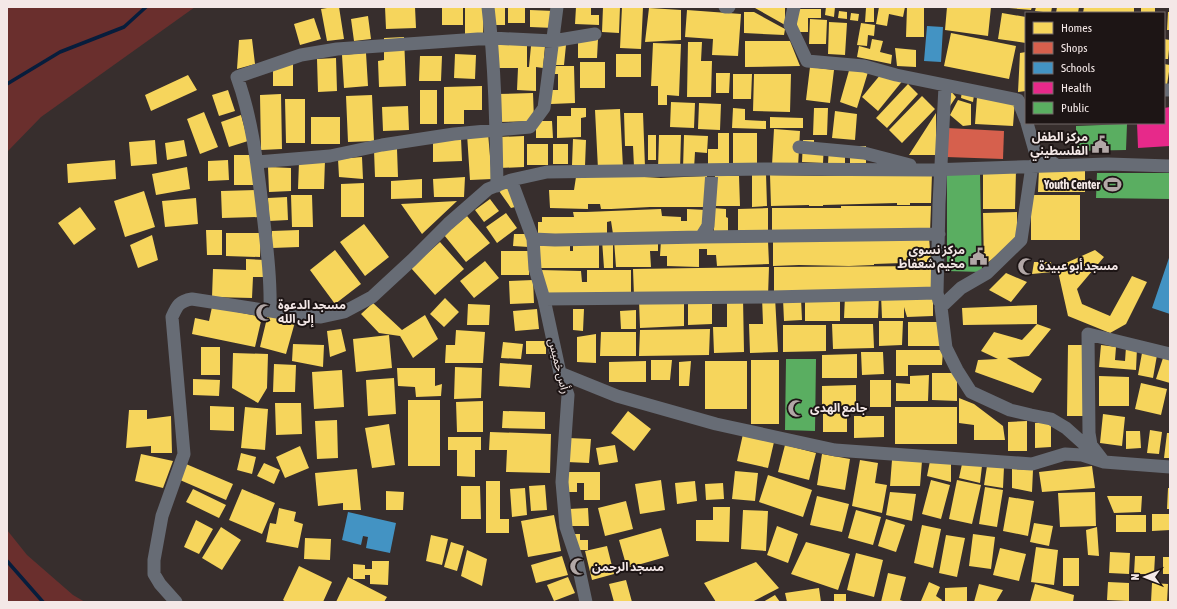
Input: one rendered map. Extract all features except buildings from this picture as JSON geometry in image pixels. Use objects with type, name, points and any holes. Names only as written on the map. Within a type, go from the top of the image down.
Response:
[{"type":"street","points":[[488,7],[492,38],[497,186]]},
{"type":"street","points":[[257,162],[330,156],[382,145],[454,134],[530,127],[544,108],[557,7]]},
{"type":"street","points":[[794,7],[790,25],[807,62],[864,66],[945,86],[1022,100],[1025,115]]},
{"type":"street","points":[[270,311],[266,242],[257,162],[243,93],[237,77],[301,55],[336,49],[492,38],[553,41],[595,34]]},
{"type":"street","points":[[945,86],[935,169],[939,234],[937,293],[941,307],[946,348],[957,370],[971,392],[1010,410],[1051,419],[1066,428],[1104,462]]},
{"type":"street","points":[[1027,124],[1035,151],[1056,165]]},
{"type":"street","points":[[799,147],[864,153],[935,169]]},
{"type":"street","points":[[176,602],[160,584],[154,574],[154,560],[162,516],[184,454],[172,317],[177,307],[184,300],[192,299],[296,315],[321,317],[344,312],[372,297],[448,224],[488,189],[511,180],[547,172],[768,169],[935,169],[1108,164],[1170,166]]},
{"type":"street","points":[[941,307],[961,288],[988,274],[1021,240],[1032,166]]},
{"type":"street","points":[[701,237],[708,226],[712,170]]},
{"type":"street","name":"رأس خميس","points":[[511,180],[533,239],[535,269],[544,299],[560,373],[568,395],[562,482],[566,527],[577,560],[586,602]]},
{"type":"street","points":[[533,239],[555,240],[939,234]]},
{"type":"street","points":[[544,299],[772,297],[937,293]]},
{"type":"street","points":[[1104,462],[1091,446],[1089,433],[1088,334],[1170,354]]},
{"type":"street","points":[[560,373],[617,396],[716,424],[835,450],[1032,464],[1065,454],[1082,455],[1104,462],[1170,467]]},
{"type":"shaded area","points":[[7,7],[195,7],[41,117],[7,152]]},
{"type":"shaded area","points":[[7,530],[27,555],[73,595],[85,602],[7,602]]},
{"type":"waterway","points":[[7,84],[60,52],[124,27],[146,7]]},
{"type":"waterway","points":[[7,561],[43,602]]},
{"type":"place","name":"مركز الطفل الفلسطيني","points":[[1101,144]]},
{"type":"place","name":"Youth Center","points":[[1113,185]]},
{"type":"place","name":"مركز نسوي مخيم شعفاط","points":[[978,257]]},
{"type":"place","name":"مسجد أبو عبيدة","points":[[1026,266]]},
{"type":"place","name":"مسجد الدعوة إلى الله","points":[[265,312]]},
{"type":"place","name":"جامع الهدى","points":[[797,408]]},
{"type":"place","name":"مسجد الرحمن","points":[[579,567]]}]
